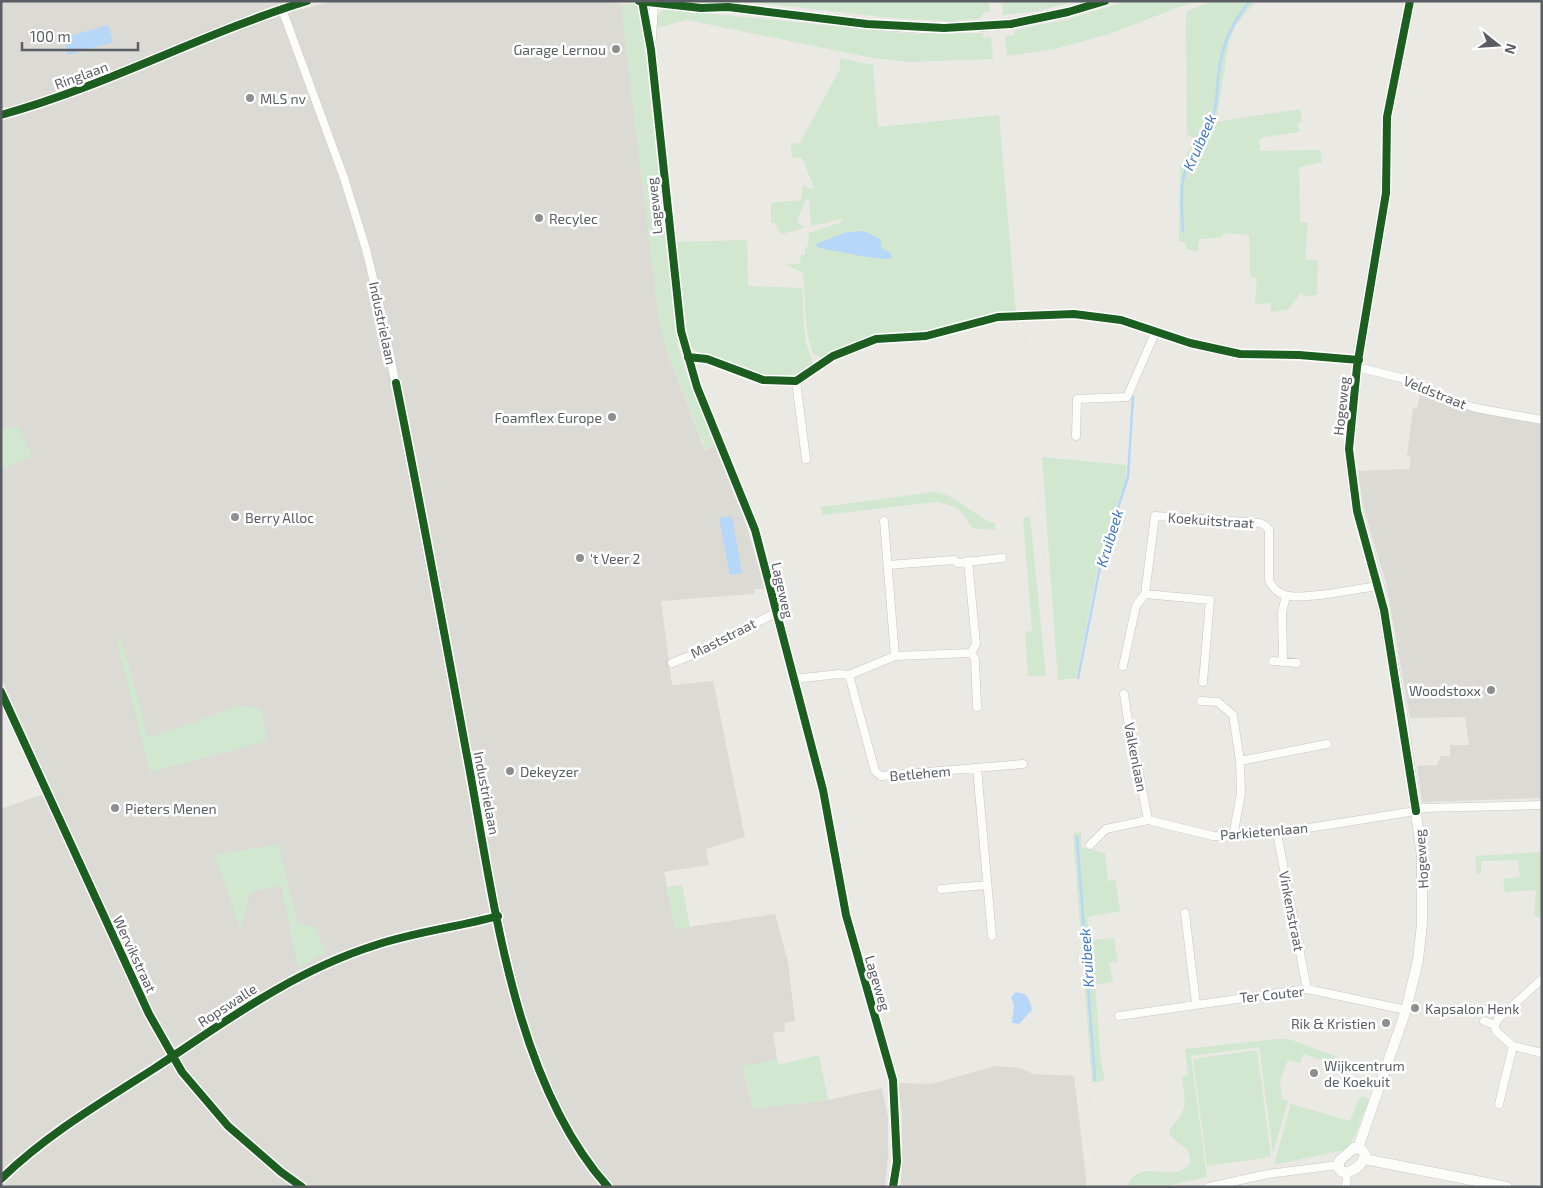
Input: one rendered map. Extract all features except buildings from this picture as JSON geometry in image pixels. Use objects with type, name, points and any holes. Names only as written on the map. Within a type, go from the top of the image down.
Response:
[{"type":"street","name":"Ringlaan","points":[[1,115],[89,87],[282,9],[308,1]]},
{"type":"street","points":[[641,1],[701,8],[728,7],[876,25],[925,28],[1011,24],[1068,12],[1105,1]]},
{"type":"street","name":"Lageweg","points":[[641,1],[651,50],[669,239],[681,331],[697,387],[755,530],[769,579],[775,613],[823,790],[846,915],[893,1080],[896,1154],[893,1187]]},
{"type":"street","points":[[708,1],[728,7]]},
{"type":"street","name":"Hogeweg","points":[[1358,1148],[1406,1010],[1418,960],[1422,924],[1422,856],[1402,714],[1379,586],[1357,511],[1352,481],[1350,431],[1358,363],[1386,193],[1387,117],[1410,1]]},
{"type":"street","name":"Lageweg","points":[[651,50],[654,2]]},
{"type":"street","name":"Industrielaan","points":[[282,9],[344,178],[366,249],[384,324],[498,916],[518,1006],[535,1061],[569,1132],[608,1187]]},
{"type":"street","name":"Veldstraat","points":[[796,381],[819,363],[860,344],[876,340],[926,336],[998,317],[1036,314],[1093,316],[1121,320],[1190,343],[1240,354],[1300,355],[1358,363],[1405,378],[1422,385],[1444,398],[1476,408],[1542,420]]},
{"type":"street","points":[[1076,436],[1077,399],[1128,397],[1156,331]]},
{"type":"street","points":[[688,357],[707,359],[763,380],[796,381],[806,459]]},
{"type":"street","name":"Koekuitstraat","points":[[1123,666],[1136,606],[1144,594],[1155,516],[1260,523],[1266,526],[1269,530],[1268,580],[1272,587],[1286,596]]},
{"type":"street","points":[[884,521],[895,656]]},
{"type":"street","points":[[888,565],[954,560],[958,563],[1002,558]]},
{"type":"street","points":[[968,561],[976,644],[971,653]]},
{"type":"street","points":[[1283,662],[1282,612],[1286,596],[1302,596],[1379,586]]},
{"type":"street","points":[[1144,594],[1210,600],[1203,682]]},
{"type":"street","name":"Maststraat","points":[[672,663],[707,648],[775,613]]},
{"type":"street","points":[[794,679],[839,674],[849,675],[895,656],[971,653]]},
{"type":"street","points":[[971,653],[975,659],[977,707]]},
{"type":"street","points":[[1273,661],[1297,663]]},
{"type":"street","name":"Betlehem","points":[[849,675],[875,771],[881,776],[1023,764]]},
{"type":"street","name":"Wervikstraat","points":[[1,692],[144,1005],[182,1072],[228,1126],[281,1172],[302,1187]]},
{"type":"street","name":"Valkenlaan","points":[[1124,694],[1134,759],[1138,768],[1148,820]]},
{"type":"street","points":[[1201,701],[1218,702],[1233,715],[1240,761],[1241,793],[1233,837]]},
{"type":"street","points":[[1240,761],[1328,744]]},
{"type":"street","points":[[977,768],[992,936]]},
{"type":"street","name":"Parkietenlaan","points":[[1090,845],[1106,830],[1148,820],[1213,836],[1233,837],[1277,833],[1416,811],[1423,808],[1542,805]]},
{"type":"street","name":"Vinkenstraat","points":[[1277,833],[1307,989]]},
{"type":"street","points":[[941,889],[987,885]]},
{"type":"street","points":[[1185,913],[1196,1004]]},
{"type":"street","name":"Ropswalle","points":[[1,1179],[38,1146],[272,990],[323,965],[376,945],[498,916]]},
{"type":"street","points":[[1542,979],[1498,1019],[1495,1026],[1496,1031],[1513,1046],[1542,1052]]},
{"type":"street","name":"Ter Couter","points":[[1119,1016],[1307,989],[1406,1010]]},
{"type":"street","points":[[1484,1020],[1495,1026]]},
{"type":"street","points":[[1499,1104],[1513,1046]]},
{"type":"street","points":[[1358,1148],[1365,1154],[1360,1165],[1347,1173],[1342,1172],[1338,1165],[1342,1157],[1350,1150],[1358,1148]]},
{"type":"street","points":[[1364,1159],[1507,1187]]},
{"type":"street","points":[[1209,1187],[1268,1174],[1338,1165]]},
{"type":"street","points":[[1346,1187],[1347,1173]]},
{"type":"shaded area","points":[[1,1],[298,1],[301,9],[336,1],[606,1],[621,4],[659,320],[666,349],[705,450],[715,446],[747,527],[765,589],[755,589],[754,594],[661,601],[672,685],[713,681],[745,837],[706,849],[709,865],[664,872],[675,929],[775,914],[788,962],[795,1021],[784,1023],[785,1031],[773,1033],[777,1059],[743,1067],[753,1108],[828,1100],[882,1088],[888,1118],[888,1156],[885,1187],[1,1187],[1,809],[52,791],[1,677]]},
{"type":"shaded area","points":[[1421,389],[1445,401],[1542,423],[1542,798],[1422,802],[1417,766],[1437,765],[1441,756],[1450,756],[1450,745],[1469,745],[1465,717],[1410,718],[1386,583],[1363,506],[1358,471],[1409,469],[1411,457],[1407,456],[1413,408],[1417,409]]},
{"type":"shaded area","points":[[995,1066],[1020,1068],[1033,1074],[1074,1076],[1087,1187],[901,1187],[902,1115],[897,1083],[932,1084]]},
{"type":"green space","points":[[743,1],[989,1],[990,11],[985,12],[978,19],[947,21],[891,18]]},
{"type":"green space","points":[[1002,1],[1076,1],[1038,11],[1003,15]]},
{"type":"green space","points":[[1128,1],[1195,1],[1109,34],[1055,49],[1007,56],[1005,36],[1015,35],[1015,30],[1065,20]]},
{"type":"green space","points":[[1256,1],[1236,25],[1229,41],[1216,122],[1300,109],[1302,122],[1297,123],[1300,132],[1264,137],[1259,140],[1260,151],[1320,150],[1322,162],[1299,167],[1300,222],[1308,223],[1305,259],[1318,261],[1317,295],[1304,296],[1301,293],[1288,309],[1271,312],[1270,303],[1255,304],[1257,278],[1250,277],[1249,235],[1223,233],[1222,237],[1200,239],[1197,252],[1186,249],[1186,243],[1179,241],[1180,165],[1196,139],[1187,135],[1186,12],[1210,2]]},
{"type":"green space","points":[[621,4],[637,4],[641,9],[678,346],[687,375],[715,446],[706,450],[666,349],[659,320]]},
{"type":"green space","points":[[664,9],[913,34],[982,33],[983,38],[991,37],[993,59],[910,62],[873,58],[687,20],[656,28],[657,16]]},
{"type":"green space","points":[[840,58],[873,65],[878,127],[999,115],[1016,312],[966,320],[934,331],[874,337],[853,343],[821,358],[813,354],[807,332],[803,273],[785,264],[800,264],[801,255],[805,255],[805,248],[808,246],[809,233],[842,222],[842,219],[811,226],[809,201],[806,198],[797,222],[805,228],[781,234],[775,223],[771,223],[771,203],[801,200],[803,185],[809,189],[814,188],[802,157],[792,158],[791,144],[800,143],[840,69]],"holes":[[[864,231],[882,246],[880,259],[839,250],[818,248],[840,235]]]},
{"type":"green space","points":[[747,240],[748,286],[802,288],[805,340],[813,363],[804,373],[790,378],[756,374],[719,361],[693,349],[686,339],[674,242]]},
{"type":"green space","points":[[18,425],[32,457],[1,469],[1,431]]},
{"type":"green space","points":[[1042,457],[1126,465],[1126,478],[1100,556],[1076,678],[1058,680]]},
{"type":"green space","points":[[934,492],[949,496],[989,522],[995,523],[995,530],[972,528],[958,509],[936,502],[822,515],[821,507]]},
{"type":"green space","points":[[1030,516],[1046,676],[1028,676],[1025,632],[1032,631],[1023,518]]},
{"type":"green space","points":[[121,637],[148,738],[240,706],[262,709],[267,741],[150,772],[116,640]]},
{"type":"green space","points":[[1081,832],[1081,847],[1105,853],[1108,881],[1115,879],[1120,911],[1087,917],[1090,940],[1114,938],[1118,962],[1109,963],[1113,981],[1095,985],[1101,1063],[1105,1080],[1092,1083],[1073,834]]},
{"type":"green space","points":[[279,844],[297,923],[315,927],[326,953],[298,968],[281,886],[251,891],[240,928],[215,855]]},
{"type":"green space","points":[[1542,852],[1542,915],[1538,918],[1534,915],[1536,890],[1505,892],[1503,879],[1520,877],[1518,860],[1481,861],[1481,874],[1477,874],[1475,856]]},
{"type":"green space","points":[[682,885],[690,927],[675,929],[667,887]]},
{"type":"green space","points":[[1289,1039],[1340,1058],[1338,1065],[1303,1054],[1300,1063],[1288,1060],[1280,1081],[1282,1099],[1288,1101],[1273,1153],[1259,1047],[1191,1056],[1207,1177],[1162,1187],[1130,1187],[1128,1184],[1134,1176],[1141,1172],[1177,1172],[1185,1168],[1191,1161],[1188,1151],[1169,1134],[1182,1113],[1184,1104],[1182,1077],[1188,1075],[1185,1049]]},
{"type":"green space","points":[[1257,1050],[1271,1157],[1207,1166],[1193,1059]]},
{"type":"green space","points":[[819,1055],[828,1100],[753,1109],[743,1066],[777,1059],[779,1065]]},
{"type":"green space","points":[[1364,1097],[1369,1100],[1350,1146],[1345,1150],[1274,1165],[1291,1104],[1350,1121],[1359,1098]]},
{"type":"water","points":[[108,25],[113,42],[68,55],[63,38]]},
{"type":"water","points":[[864,231],[880,239],[882,249],[890,252],[892,258],[879,258],[818,248],[816,244],[847,232]]},
{"type":"water","points":[[732,516],[742,573],[730,575],[719,518]]},
{"type":"water","points":[[1016,992],[1025,994],[1029,999],[1032,1010],[1019,1024],[1012,1023],[1014,1005],[1011,997]]},
{"type":"waterway","name":"Kruibeek","points":[[1183,231],[1182,194],[1186,167],[1212,120],[1216,105],[1219,66],[1228,35],[1250,1]]},
{"type":"waterway","name":"Kruibeek","points":[[1078,678],[1102,557],[1128,477],[1133,397]]},
{"type":"waterway","name":"Kruibeek","points":[[1077,837],[1095,1080]]},
{"type":"railway","points":[[997,1],[1097,1187]]},
{"type":"cycle path","points":[[1,115],[117,75],[230,28],[307,1]]},
{"type":"cycle path","points":[[639,1],[701,8],[728,7],[867,24],[944,28],[1011,24],[1068,12],[1105,1]]},
{"type":"cycle path","points":[[642,1],[651,50],[681,331],[697,387],[755,530],[823,790],[846,915],[893,1080],[897,1162],[893,1187]]},
{"type":"cycle path","points":[[1410,1],[1387,117],[1386,193],[1357,367],[1349,449],[1357,511],[1384,610],[1416,811]]},
{"type":"cycle path","points":[[688,357],[707,359],[763,380],[796,381],[833,356],[876,339],[926,336],[998,317],[1074,314],[1121,320],[1190,343],[1240,354],[1299,355],[1359,360]]},
{"type":"cycle path","points":[[396,383],[498,924],[511,982],[528,1039],[549,1094],[575,1143],[608,1187]]},
{"type":"cycle path","points":[[1,692],[149,1014],[182,1072],[228,1126],[281,1172],[302,1187]]},
{"type":"cycle path","points":[[1,1179],[37,1148],[95,1106],[234,1015],[288,983],[346,956],[376,945],[498,916]]},
{"type":"place","name":"Garage Lernou","points":[[616,49]]},
{"type":"place","name":"MLS nv","points":[[250,98]]},
{"type":"place","name":"Recylec","points":[[539,218]]},
{"type":"place","name":"Foamflex Europe","points":[[612,417]]},
{"type":"place","name":"Berry Alloc","points":[[235,517]]},
{"type":"place","name":"'t Veer 2","points":[[580,558]]},
{"type":"place","name":"Woodstoxx","points":[[1491,690]]},
{"type":"place","name":"Dekeyzer","points":[[510,771]]},
{"type":"place","name":"Pieters Menen","points":[[115,808]]},
{"type":"place","name":"Kapsalon Henk","points":[[1415,1008]]},
{"type":"place","name":"Rik & Kristien","points":[[1386,1023]]},
{"type":"place","name":"Wijkcentrum de Koekuit","points":[[1314,1073]]}]
